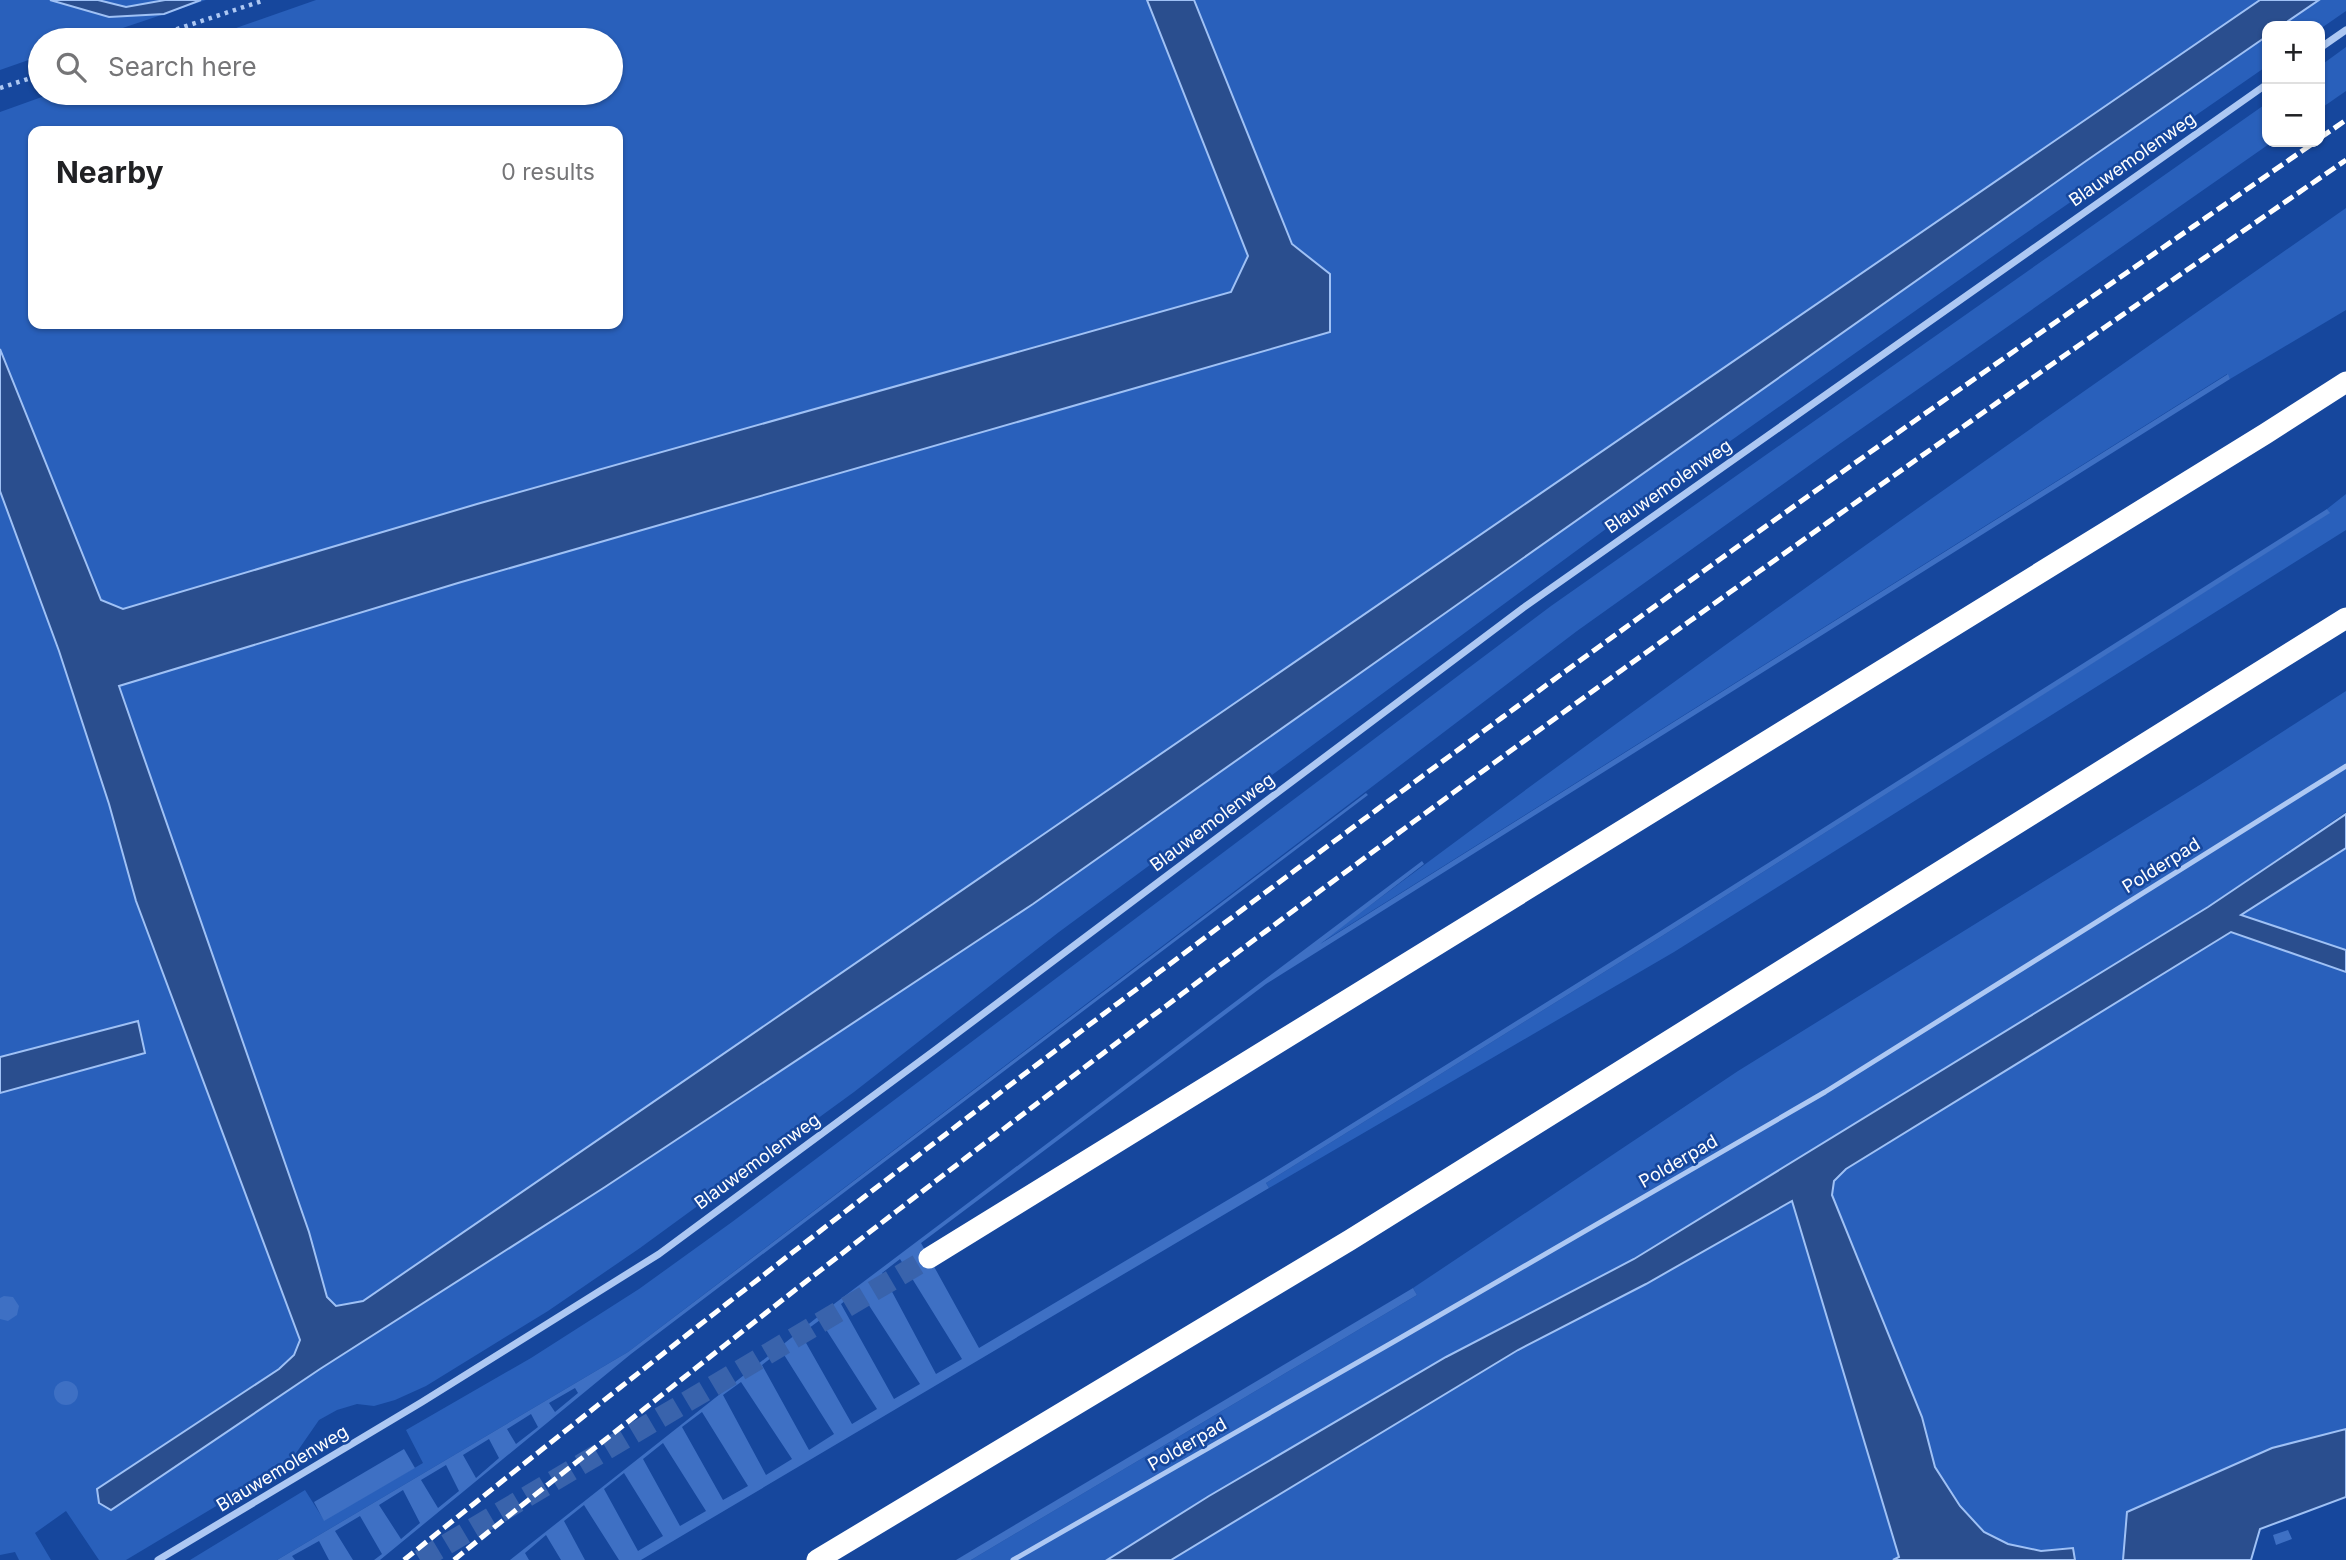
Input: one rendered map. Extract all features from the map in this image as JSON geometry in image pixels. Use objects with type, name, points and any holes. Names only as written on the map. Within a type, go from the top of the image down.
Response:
[{"type":"highway","points":[[929,1258],[2242,449],[2346,382]]},
{"type":"highway","points":[[817,1560],[1350,1240],[2346,618]]},
{"type":"street","points":[[2325,45],[2346,30]]},
{"type":"street","name":"Blauwemolenweg","points":[[159,1560],[422,1402],[659,1254],[1523,608],[2262,88]]},
{"type":"lane","name":"Polderpad","points":[[1013,1560],[1825,1092],[2346,766]]},
{"type":"path","points":[[180,28],[265,0]]},
{"type":"path","points":[[0,88],[28,79]]},
{"type":"shaded area","points":[[0,0],[206,0],[123,28],[28,28],[28,60],[0,70]]},
{"type":"shaded area","points":[[50,0],[98,0],[126,7],[165,0],[201,0],[164,14],[109,17]]},
{"type":"shaded area","points":[[316,0],[1147,0],[1248,256],[1231,292],[477,504],[123,609],[101,600],[0,349],[0,112],[28,102],[28,105],[623,105],[623,28],[236,28]]},
{"type":"shaded area","points":[[1147,0],[1194,0],[1292,244],[1330,274],[1330,332],[458,583],[119,686],[309,1232],[327,1297],[336,1306],[363,1301],[2260,0],[2319,0],[2288,21],[2262,21],[2262,39],[1033,904],[605,1187],[320,1369],[111,1510],[99,1503],[97,1489],[279,1369],[294,1355],[300,1340],[136,901],[109,804],[59,651],[0,491],[0,349],[101,600],[123,609],[477,504],[1231,292],[1248,256]]},
{"type":"shaded area","points":[[1194,0],[2260,0],[363,1301],[336,1306],[327,1297],[309,1232],[119,686],[458,583],[1330,274],[1292,244]]},
{"type":"shaded area","points":[[2319,0],[2346,0],[2346,11],[2325,26],[2325,21],[2288,21]]},
{"type":"shaded area","points":[[2262,39],[2262,69],[1614,523],[1059,932],[854,1092],[640,1248],[548,1311],[426,1386],[374,1406],[357,1404],[337,1410],[319,1420],[292,1459],[280,1468],[126,1560],[99,1560],[66,1511],[35,1533],[51,1560],[19,1560],[15,1552],[0,1555],[0,491],[59,651],[109,804],[136,901],[300,1341],[294,1355],[279,1369],[98,1489],[240,1424],[320,1369],[605,1187],[1033,904]]},
{"type":"shaded area","points":[[2346,47],[2346,91],[2325,106],[2325,84],[2325,62]]},
{"type":"shaded area","points":[[2262,107],[2262,147],[2265,147],[1577,631],[628,1352],[277,1560],[190,1560],[305,1490],[324,1520],[423,1463],[406,1430],[531,1358],[639,1289],[732,1222],[1551,606]]},
{"type":"shaded area","points":[[2346,208],[2346,310],[2230,379],[2227,374],[1316,946],[1699,664]]},
{"type":"shaded area","points":[[2346,494],[2346,530],[1674,952],[1269,1188],[1266,1183],[1662,936],[2329,513],[2327,509]]},
{"type":"shaded area","points":[[2346,691],[2346,812],[2208,907],[1634,1259],[1445,1357],[1209,1496],[1107,1560],[971,1560],[1417,1295],[1413,1288],[1738,1071],[2206,781]]},
{"type":"shaded area","points":[[2346,814],[2346,848],[2241,915],[2346,950],[2346,972],[2231,932],[1846,1169],[1834,1181],[1832,1195],[1922,1417],[1935,1467],[1960,1506],[1984,1532],[2008,1544],[2041,1551],[2073,1548],[2075,1560],[1893,1560],[1899,1557],[1792,1201],[1646,1284],[1518,1350],[1171,1560],[1107,1560],[1209,1496],[1446,1357],[1634,1259],[2208,907]]},
{"type":"shaded area","points":[[2346,848],[2346,950],[2240,915]]},
{"type":"shaded area","points":[[2231,932],[2346,972],[2346,1429],[2272,1448],[2128,1512],[2123,1560],[2075,1560],[2073,1549],[2041,1551],[2008,1544],[1984,1532],[1960,1506],[1935,1467],[1922,1417],[1832,1195],[1834,1181],[1846,1169]]},
{"type":"shaded area","points":[[138,1021],[145,1053],[0,1093],[0,1057]]},
{"type":"shaded area","points":[[1792,1201],[1899,1558],[1171,1560],[1518,1350],[1646,1284]]},
{"type":"shaded area","points":[[2346,1429],[2346,1497],[2260,1529],[2251,1560],[2123,1560],[2127,1512],[2272,1448]]},
{"type":"building","points":[[2228,374],[2230,379],[1266,984],[921,1243],[979,1348],[1263,1179],[2327,509],[2330,513],[1266,1183],[1269,1188],[641,1560],[619,1560],[584,1505],[564,1521],[585,1560],[561,1560],[546,1535],[525,1553],[529,1560],[510,1560],[834,1304],[1422,861],[1424,864],[1320,944]],"holes":[[[900,1259],[962,1359],[936,1374],[882,1273]],[[859,1290],[920,1384],[894,1399],[841,1304]],[[820,1320],[877,1409],[852,1424],[801,1334]],[[781,1350],[834,1434],[809,1450],[762,1365]],[[741,1382],[792,1459],[766,1475],[723,1395]],[[702,1412],[748,1486],[723,1500],[682,1427]],[[663,1443],[706,1511],[680,1526],[643,1459]],[[624,1473],[663,1536],[638,1551],[604,1489]]]},
{"type":"building","points":[[1366,793],[1368,795],[631,1354],[380,1560],[374,1560],[382,1554],[360,1516],[335,1531],[353,1560],[329,1560],[319,1541],[292,1556],[295,1560],[277,1560],[628,1352]],"holes":[[[575,1388],[578,1393],[555,1412],[549,1403]],[[531,1414],[538,1427],[516,1444],[507,1429]],[[489,1439],[499,1458],[476,1478],[463,1455]],[[446,1465],[459,1491],[438,1508],[421,1480]],[[403,1490],[420,1523],[401,1539],[379,1505]]]},
{"type":"building","points":[[1413,1288],[1417,1295],[971,1560],[956,1560]]},
{"type":"building","points":[[13,1297],[19,1306],[17,1315],[8,1321],[0,1319],[0,1298]]},
{"type":"building","points":[[61,1381],[71,1381],[78,1388],[78,1398],[71,1405],[61,1405],[54,1398],[54,1388]]},
{"type":"building","points":[[404,1449],[415,1468],[324,1521],[314,1502]]},
{"type":"building","points":[[2288,1530],[2292,1539],[2276,1545],[2273,1535]]},
{"type":"tunnel","points":[[420,1560],[929,1258]]},
{"type":"railway","points":[[2325,135],[2346,120]]},
{"type":"railway","points":[[404,1560],[732,1300],[1231,918],[1567,670],[1809,496],[2308,147]]},
{"type":"railway","points":[[454,1560],[864,1236],[1281,920],[1703,611],[2346,160]]}]
